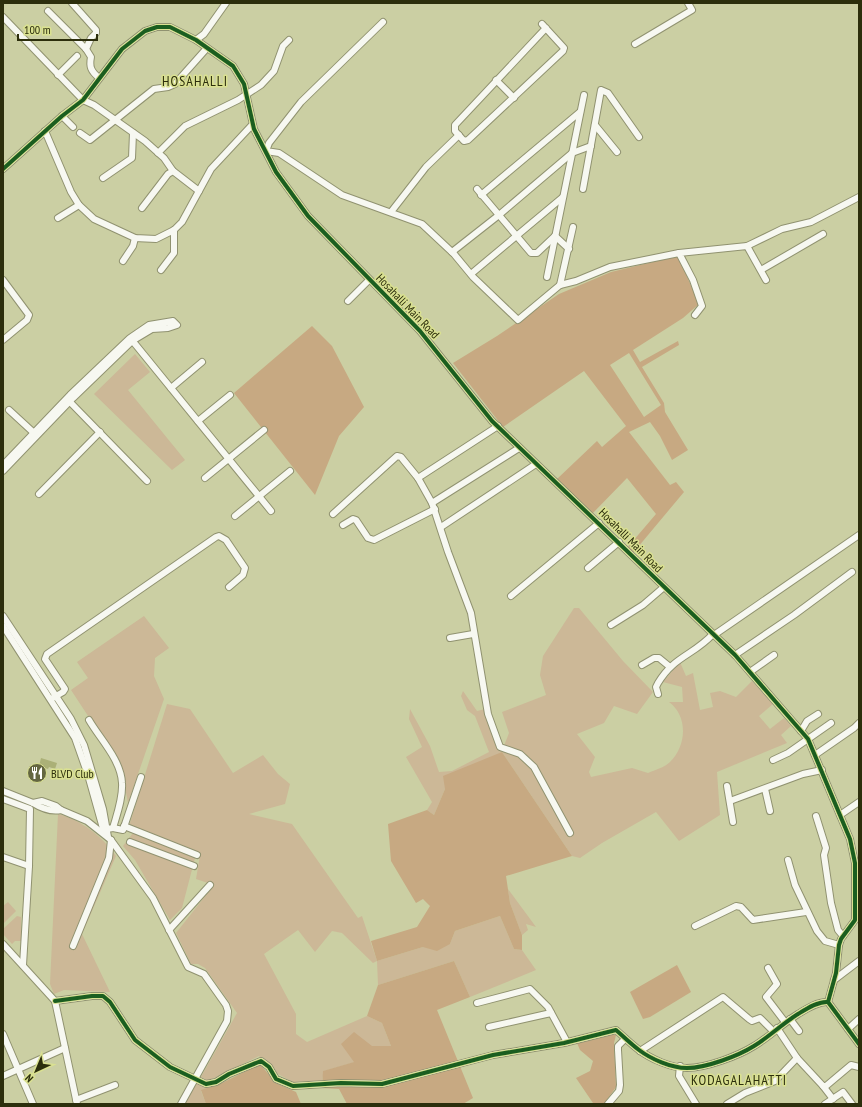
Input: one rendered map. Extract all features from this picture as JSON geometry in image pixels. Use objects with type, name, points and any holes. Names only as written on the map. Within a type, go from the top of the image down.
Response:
[{"type":"street","points":[[72,3],[96,30],[96,33],[91,38],[86,49]]},
{"type":"street","points":[[196,40],[204,34],[226,3]]},
{"type":"street","points":[[635,44],[692,10],[688,3]]},
{"type":"street","points":[[48,11],[86,49],[90,57],[89,65],[92,72],[99,78]]},
{"type":"street","points":[[3,17],[83,100],[94,105],[133,133],[158,153],[173,171],[199,191]]},
{"type":"street","points":[[383,22],[301,102],[269,143],[266,151],[278,153],[342,195],[422,224],[452,252],[470,274],[518,320],[560,285],[576,281],[610,267],[679,253],[747,246],[782,229],[811,222],[859,197]]},
{"type":"street","points":[[544,26],[564,48],[561,54],[514,98],[468,140],[464,141],[454,131],[455,125],[496,80],[544,26]]},
{"type":"street","name":"Hosahalli Main Road","points":[[3,169],[62,116],[83,100],[122,49],[145,31],[158,27],[170,27],[196,40],[233,66],[244,84],[252,124],[276,172],[308,216],[420,331],[498,426],[519,448],[619,542],[735,655],[808,739],[856,856],[857,881],[854,920],[843,936],[839,945],[834,980],[828,1002]]},
{"type":"street","points":[[158,153],[185,126],[246,95],[261,85],[274,72],[284,46],[289,40]]},
{"type":"street","points":[[80,133],[90,140],[154,89],[168,87],[175,84],[207,48]]},
{"type":"street","points":[[58,75],[77,56]]},
{"type":"street","points":[[496,80],[514,98]]},
{"type":"street","points":[[583,189],[601,90],[604,90],[639,137]]},
{"type":"street","points":[[547,277],[584,95]]},
{"type":"street","points":[[481,195],[580,112]]},
{"type":"street","points":[[62,116],[73,127]]},
{"type":"street","points":[[45,131],[70,192],[79,205],[94,219],[135,238],[156,239],[174,230],[182,222],[211,168],[252,124]]},
{"type":"street","points":[[595,125],[617,152]]},
{"type":"street","points":[[103,178],[132,158],[133,133]]},
{"type":"street","points":[[391,212],[426,166],[459,135]]},
{"type":"street","points":[[452,252],[499,215],[572,153],[591,146]]},
{"type":"street","points":[[142,208],[168,174],[173,171]]},
{"type":"street","points":[[477,189],[516,236],[534,254],[555,236]]},
{"type":"street","points":[[470,274],[563,197]]},
{"type":"street","points":[[58,218],[79,205]]},
{"type":"street","points":[[560,285],[573,226]]},
{"type":"street","points":[[161,270],[174,253],[174,230]]},
{"type":"street","points":[[761,270],[823,234]]},
{"type":"street","points":[[555,236],[569,249]]},
{"type":"street","points":[[123,261],[133,246],[135,238]]},
{"type":"street","points":[[747,246],[766,280]]},
{"type":"street","points":[[679,253],[693,280],[702,306],[694,315]]},
{"type":"street","points":[[3,280],[29,315],[27,320],[3,340]]},
{"type":"street","points":[[348,300],[369,280]]},
{"type":"street","points":[[4,461],[34,433],[70,395],[131,340],[152,329],[168,328],[175,323]]},
{"type":"street","points":[[131,340],[271,511]]},
{"type":"street","points":[[3,471],[131,340]]},
{"type":"street","points":[[171,388],[202,362]]},
{"type":"street","points":[[198,421],[230,395]]},
{"type":"street","points":[[70,402],[147,480]]},
{"type":"street","points":[[9,410],[34,433]]},
{"type":"street","points":[[418,478],[498,426]]},
{"type":"street","points":[[205,478],[264,430]]},
{"type":"street","points":[[39,494],[100,432]]},
{"type":"street","points":[[343,525],[353,519],[356,520],[368,538],[374,540],[433,506],[519,448]]},
{"type":"street","points":[[333,514],[397,456],[401,457],[418,478],[433,506],[448,552],[471,613],[473,634],[488,714],[496,740],[500,747],[520,754],[534,767],[570,833]]},
{"type":"street","points":[[441,527],[536,464]]},
{"type":"street","points":[[235,516],[290,471]]},
{"type":"street","points":[[511,596],[599,523]]},
{"type":"street","points":[[658,694],[656,687],[658,683],[670,667],[681,656],[704,644],[714,634],[859,535]]},
{"type":"street","points":[[53,698],[65,689],[45,659],[48,654],[219,536],[226,540],[245,568],[243,575],[229,587]]},
{"type":"street","points":[[588,568],[619,542]]},
{"type":"street","points":[[735,655],[794,615],[852,572]]},
{"type":"street","points":[[611,625],[643,605],[664,587]]},
{"type":"street","points":[[3,616],[53,698],[75,738],[88,775],[99,821],[109,833],[153,898],[188,967],[204,974],[226,1004],[228,1011],[227,1021],[181,1104]]},
{"type":"street","points":[[3,626],[53,698]]},
{"type":"street","points":[[450,638],[473,634]]},
{"type":"street","points":[[750,672],[774,655]]},
{"type":"street","points":[[642,665],[654,658],[659,658],[670,667]]},
{"type":"street","points":[[801,731],[807,722],[818,714]]},
{"type":"street","points":[[72,946],[109,858],[109,833],[119,806],[122,783],[119,769],[89,720]]},
{"type":"street","points":[[773,760],[788,753],[831,723]]},
{"type":"street","points":[[815,755],[859,723]]},
{"type":"street","points":[[730,800],[765,789],[803,774],[822,770]]},
{"type":"street","points":[[3,791],[33,803],[42,801],[56,806],[61,810],[87,821],[109,833],[123,830],[141,778]]},
{"type":"street","points":[[727,786],[733,822]]},
{"type":"street","points":[[765,789],[770,810]]},
{"type":"street","points":[[3,799],[30,810],[29,866],[23,965]]},
{"type":"street","points":[[840,815],[859,802]]},
{"type":"street","points":[[816,816],[826,848],[824,855],[831,903],[838,930],[843,936]]},
{"type":"street","points":[[124,826],[197,854]]},
{"type":"street","points":[[130,842],[194,866]]},
{"type":"street","points":[[3,857],[29,866]]},
{"type":"street","points":[[788,860],[795,885],[806,912],[821,938],[829,943],[839,945]]},
{"type":"street","points":[[169,930],[210,885]]},
{"type":"street","points":[[695,926],[736,906],[741,907],[753,920],[806,912]]},
{"type":"street","points":[[3,944],[55,1001],[77,1102],[115,1086]]},
{"type":"street","points":[[834,980],[859,961]]},
{"type":"street","points":[[768,968],[777,984],[766,997],[799,1031]]},
{"type":"street","points":[[477,1003],[530,989],[551,1012],[567,1042]]},
{"type":"street","points":[[55,1001],[103,996],[110,1002],[135,1040],[170,1067],[206,1084],[212,1084],[229,1074],[261,1061],[269,1067],[276,1079],[292,1086],[341,1083],[382,1084],[493,1055],[567,1042],[616,1030],[640,1051],[661,1062],[687,1068],[722,1060],[753,1047],[787,1020],[817,1004],[828,1002],[859,1044]]},
{"type":"street","points":[[640,1051],[723,997],[752,1021],[760,1018],[775,1030],[833,1099]]},
{"type":"street","points":[[489,1027],[551,1012]]},
{"type":"street","points":[[848,1029],[859,1019]]},
{"type":"street","points":[[3,1035],[33,1104]]},
{"type":"street","points":[[608,1104],[619,1091],[618,1046],[625,1039]]},
{"type":"street","points":[[3,1076],[65,1048]]},
{"type":"street","points":[[727,1104],[738,1097],[775,1081],[797,1058]]},
{"type":"street","points":[[823,1086],[826,1086],[851,1065],[859,1067]]},
{"type":"street","points":[[680,1066],[679,1076],[696,1104]]},
{"type":"street","points":[[825,1104],[843,1092],[852,1104]]},
{"type":"shaded area","points":[[678,256],[699,304],[683,318],[633,350],[640,362],[678,341],[679,345],[642,367],[664,403],[665,412],[688,450],[672,460],[660,436],[650,422],[629,432],[670,485],[676,482],[684,492],[633,553],[627,548],[656,514],[627,478],[592,514],[557,479],[597,441],[602,447],[626,426],[584,371],[503,427],[453,363],[497,336],[559,294],[611,272]],"holes":[[[629,353],[661,405],[644,417],[610,365]]]},
{"type":"shaded area","points":[[312,326],[332,346],[364,407],[339,436],[315,495],[234,393]]},
{"type":"shaded area","points":[[135,354],[150,372],[128,390],[185,460],[172,470],[94,394]]},
{"type":"shaded area","points":[[574,608],[579,608],[623,661],[653,692],[637,714],[614,706],[604,723],[577,734],[595,757],[589,772],[591,777],[632,768],[648,773],[670,762],[676,755],[682,739],[682,723],[680,715],[669,702],[683,702],[682,687],[663,682],[680,662],[686,676],[693,673],[700,710],[713,707],[710,693],[720,691],[736,697],[752,681],[773,704],[759,716],[770,729],[784,718],[791,726],[781,735],[787,743],[717,772],[720,815],[679,841],[656,812],[602,843],[580,858],[572,856],[502,752],[445,789],[434,815],[427,810],[432,802],[406,757],[422,747],[409,719],[410,709],[430,746],[439,772],[452,771],[489,752],[475,716],[467,710],[461,696],[463,691],[477,711],[485,709],[498,746],[502,751],[509,733],[502,712],[546,695],[540,675],[543,656]]},
{"type":"shaded area","points":[[144,616],[169,648],[155,658],[154,676],[164,699],[128,803],[121,766],[71,690],[88,678],[77,662]]},
{"type":"shaded area","points":[[167,704],[190,709],[233,773],[263,755],[278,774],[290,784],[285,804],[249,814],[292,824],[358,918],[362,916],[377,961],[373,963],[342,933],[332,931],[315,952],[298,930],[264,954],[296,1014],[296,1034],[307,1042],[367,1016],[382,1023],[391,1046],[372,1046],[355,1062],[324,1071],[322,1081],[293,1082],[278,1074],[259,1056],[208,1081],[201,1077],[237,1013],[205,968],[198,964],[191,964],[176,933],[214,885],[196,879],[200,855],[129,826]]},
{"type":"shaded area","points":[[502,752],[572,856],[506,876],[510,903],[522,935],[522,950],[514,949],[500,916],[455,931],[450,944],[437,951],[423,947],[377,961],[371,941],[417,927],[430,906],[423,899],[416,903],[391,861],[388,824],[427,810],[434,815],[445,789],[443,776]]},
{"type":"shaded area","points":[[41,758],[57,763],[55,769],[49,767],[48,769],[42,767],[41,765],[39,766]]},
{"type":"shaded area","points":[[58,814],[75,820],[90,830],[104,842],[116,856],[82,934],[110,992],[64,990],[54,994],[50,984]]},
{"type":"shaded area","points":[[133,833],[195,858],[182,908],[170,920],[135,860],[123,846]]},
{"type":"shaded area","points":[[508,889],[536,927],[526,924],[528,930],[522,935],[510,903]]},
{"type":"shaded area","points":[[8,902],[16,911],[3,924],[3,906]]},
{"type":"shaded area","points":[[17,916],[21,917],[21,931],[23,931],[22,941],[15,941],[12,944],[3,934],[3,929]]},
{"type":"shaded area","points":[[500,916],[514,949],[522,950],[536,970],[470,997],[454,961],[378,985],[377,961],[423,947],[450,944],[455,931]]},
{"type":"shaded area","points":[[454,961],[470,997],[437,1010],[473,1098],[463,1104],[347,1104],[339,1089],[322,1088],[323,1071],[354,1062],[341,1044],[354,1032],[372,1046],[391,1046],[382,1023],[367,1016],[378,985]]},
{"type":"shaded area","points":[[677,965],[691,992],[650,1017],[643,1019],[630,992]]},
{"type":"shaded area","points":[[606,1034],[616,1035],[614,1043],[616,1087],[604,1104],[593,1103],[576,1078],[590,1071],[593,1061],[580,1050],[577,1043]]},
{"type":"shaded area","points":[[260,1064],[276,1083],[296,1092],[301,1104],[206,1104],[201,1090],[222,1083]]},
{"type":"shaded area","points":[[196,1082],[210,1087],[201,1091],[206,1104],[183,1104]]},
{"type":"cycle path","points":[[3,169],[62,116],[83,100],[122,49],[145,31],[157,27],[170,27],[196,40],[233,66],[244,84],[254,129],[276,172],[308,216],[420,331],[492,421],[735,655],[808,739],[850,839],[855,863],[855,920],[841,939],[839,945],[836,973],[828,1002],[859,1044]]},
{"type":"cycle path","points":[[55,1001],[103,996],[110,1002],[135,1040],[170,1067],[206,1084],[216,1082],[229,1074],[261,1061],[269,1067],[276,1079],[293,1086],[341,1083],[382,1084],[493,1055],[564,1043],[616,1030],[639,1050],[655,1060],[681,1068],[703,1066],[722,1061],[747,1050],[805,1010],[816,1004],[828,1002]]},
{"type":"place","name":"BLVD Club","points":[[37,773]]},
{"type":"district","name":"HOSAHALLI","points":[[195,81]]},
{"type":"district","name":"KODAGALAHATTI","points":[[739,1080]]}]
